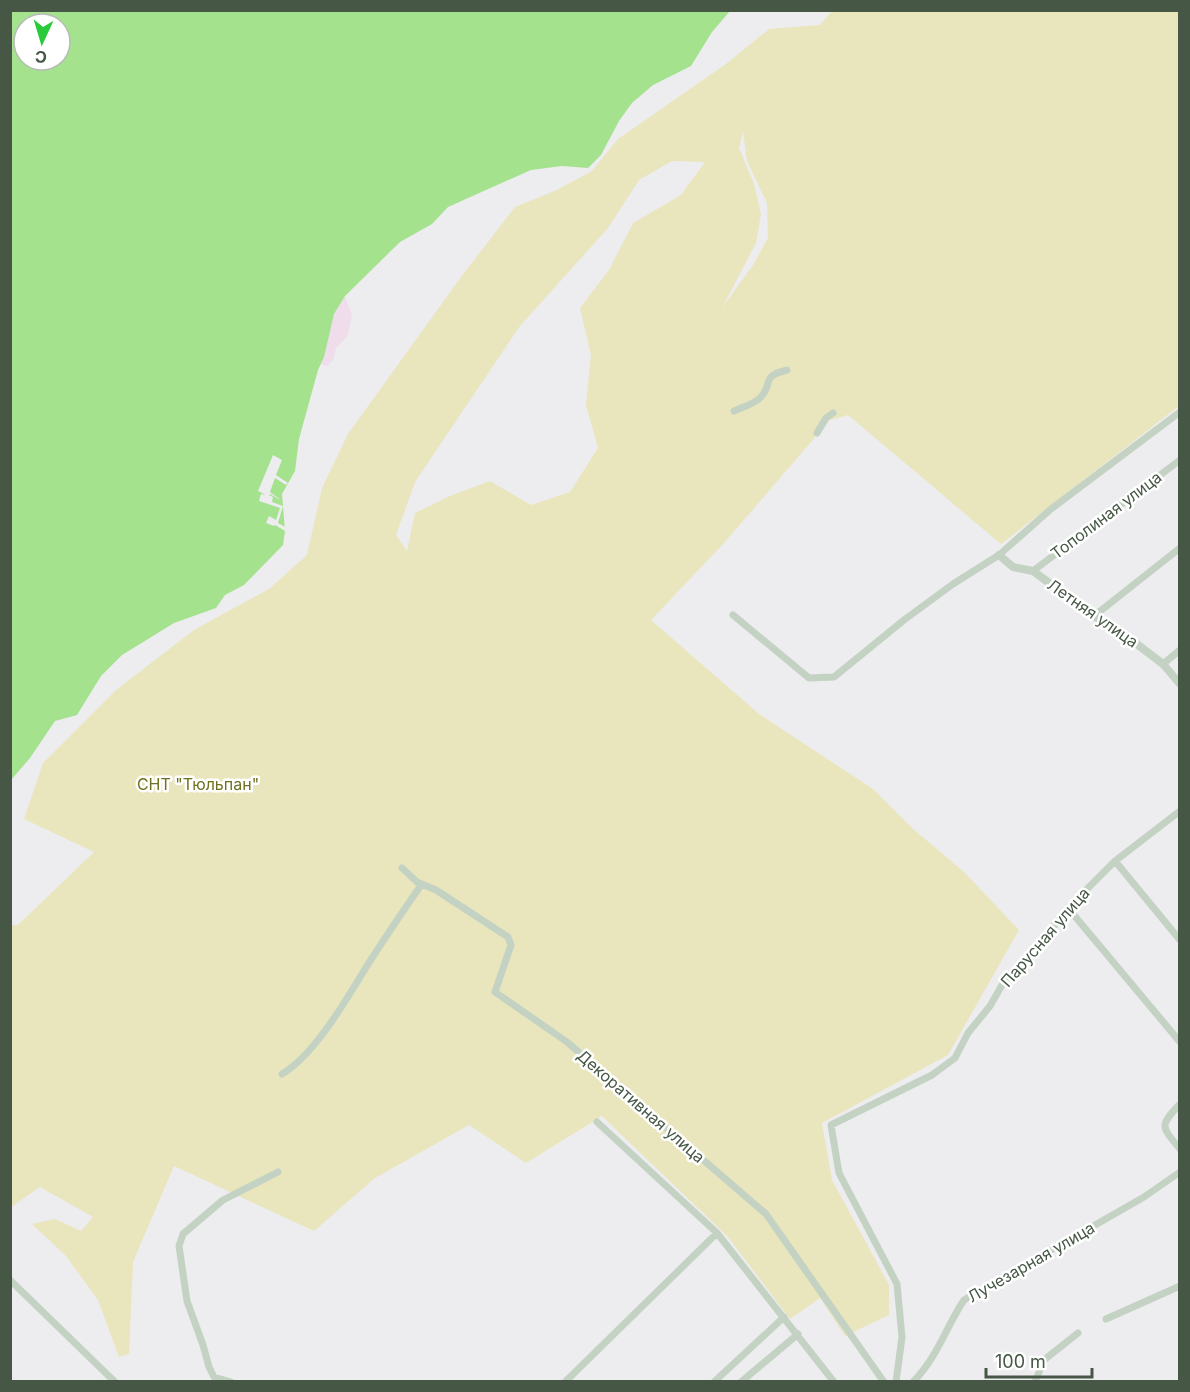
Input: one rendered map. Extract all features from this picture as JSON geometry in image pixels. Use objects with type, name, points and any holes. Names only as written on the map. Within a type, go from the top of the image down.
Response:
[{"type":"street","points":[[734,411],[759,399],[768,379],[774,374],[788,370]]},
{"type":"street","points":[[733,615],[809,678],[834,677],[904,620],[953,584],[999,555],[1051,509],[1179,412]]},
{"type":"street","points":[[817,433],[826,418],[833,413]]},
{"type":"street","name":"Тополиная улица","points":[[1033,571],[1179,459]]},
{"type":"street","points":[[1094,616],[1179,548]]},
{"type":"street","name":"Летняя улица","points":[[999,555],[1013,567],[1033,571],[1094,616],[1125,635],[1163,664],[1179,684]]},
{"type":"street","points":[[1163,664],[1179,650]]},
{"type":"street","name":"Парусная улица","points":[[896,1382],[902,1337],[897,1284],[839,1173],[831,1125],[932,1075],[955,1058],[968,1033],[990,1006],[1006,978],[1028,959],[1068,908],[1114,861],[1179,811]]},
{"type":"street","points":[[1114,861],[1179,940]]},
{"type":"street","name":"Декоративная улица","points":[[402,868],[422,884],[436,890],[508,937],[511,945],[495,992],[567,1042],[766,1214],[884,1382]]},
{"type":"street","points":[[282,1074],[294,1067],[327,1028],[398,917],[422,884]]},
{"type":"street","points":[[1068,908],[1179,1042]]},
{"type":"street","points":[[1179,1104],[1164,1125],[1166,1132],[1179,1149]]},
{"type":"street","points":[[597,1122],[717,1233],[834,1382]]},
{"type":"street","points":[[231,1382],[214,1377],[209,1367],[187,1301],[179,1246],[183,1233],[223,1200],[278,1172]]},
{"type":"street","name":"Лучезарная улица","points":[[913,1382],[937,1352],[964,1300],[1144,1197],[1179,1172]]},
{"type":"street","points":[[564,1382],[717,1233]]},
{"type":"street","points":[[10,1280],[115,1382]]},
{"type":"street","points":[[1106,1319],[1179,1286]]},
{"type":"street","points":[[714,1382],[784,1317]]},
{"type":"street","points":[[1035,1382],[1044,1360],[1078,1333]]},
{"type":"street","points":[[741,1382],[798,1334]]},
{"type":"green space","name":"СНТ \"Тюльпан\"","points":[[833,10],[1179,11],[1179,406],[1001,544],[848,415],[830,420],[724,543],[651,620],[759,714],[873,789],[912,828],[964,872],[1019,930],[948,1055],[822,1123],[832,1180],[889,1285],[889,1315],[845,1336],[820,1298],[790,1319],[728,1237],[602,1116],[526,1163],[469,1125],[375,1178],[314,1231],[174,1166],[133,1262],[129,1354],[119,1357],[98,1300],[66,1256],[32,1224],[55,1219],[81,1231],[93,1217],[40,1187],[11,1207],[11,925],[18,925],[94,852],[24,819],[43,763],[116,690],[194,630],[269,589],[307,555],[322,488],[348,434],[461,277],[515,207],[557,190],[592,171],[618,139],[726,64],[769,29],[820,25]],"holes":[[[743,132],[747,161],[767,203],[768,238],[753,265],[722,308],[756,243],[761,214],[754,184],[739,148]],[[672,161],[705,162],[681,195],[633,223],[609,270],[580,308],[591,355],[586,405],[598,448],[570,492],[531,505],[490,481],[450,496],[415,513],[407,551],[396,535],[415,482],[520,326],[608,228],[639,180]]]},
{"type":"sand","points":[[345,296],[352,315],[348,335],[336,348],[333,360],[327,366],[321,365],[334,314]]},
{"type":"shaded area","points":[[11,11],[730,11],[712,32],[691,66],[653,85],[632,103],[619,121],[601,155],[588,168],[562,166],[531,170],[448,207],[432,224],[400,242],[345,296],[334,314],[324,357],[318,370],[299,439],[295,471],[282,494],[285,531],[283,545],[244,585],[225,595],[216,608],[174,623],[122,655],[101,676],[77,715],[55,721],[30,758],[11,780]]},
{"type":"pier","points":[[273,455],[282,460],[276,475],[288,483],[286,485],[275,478],[270,492],[282,501],[269,495],[273,497],[272,502],[283,506],[278,523],[285,527],[285,531],[266,523],[269,516],[276,520],[280,508],[259,501],[261,494],[266,495],[258,491]]}]
